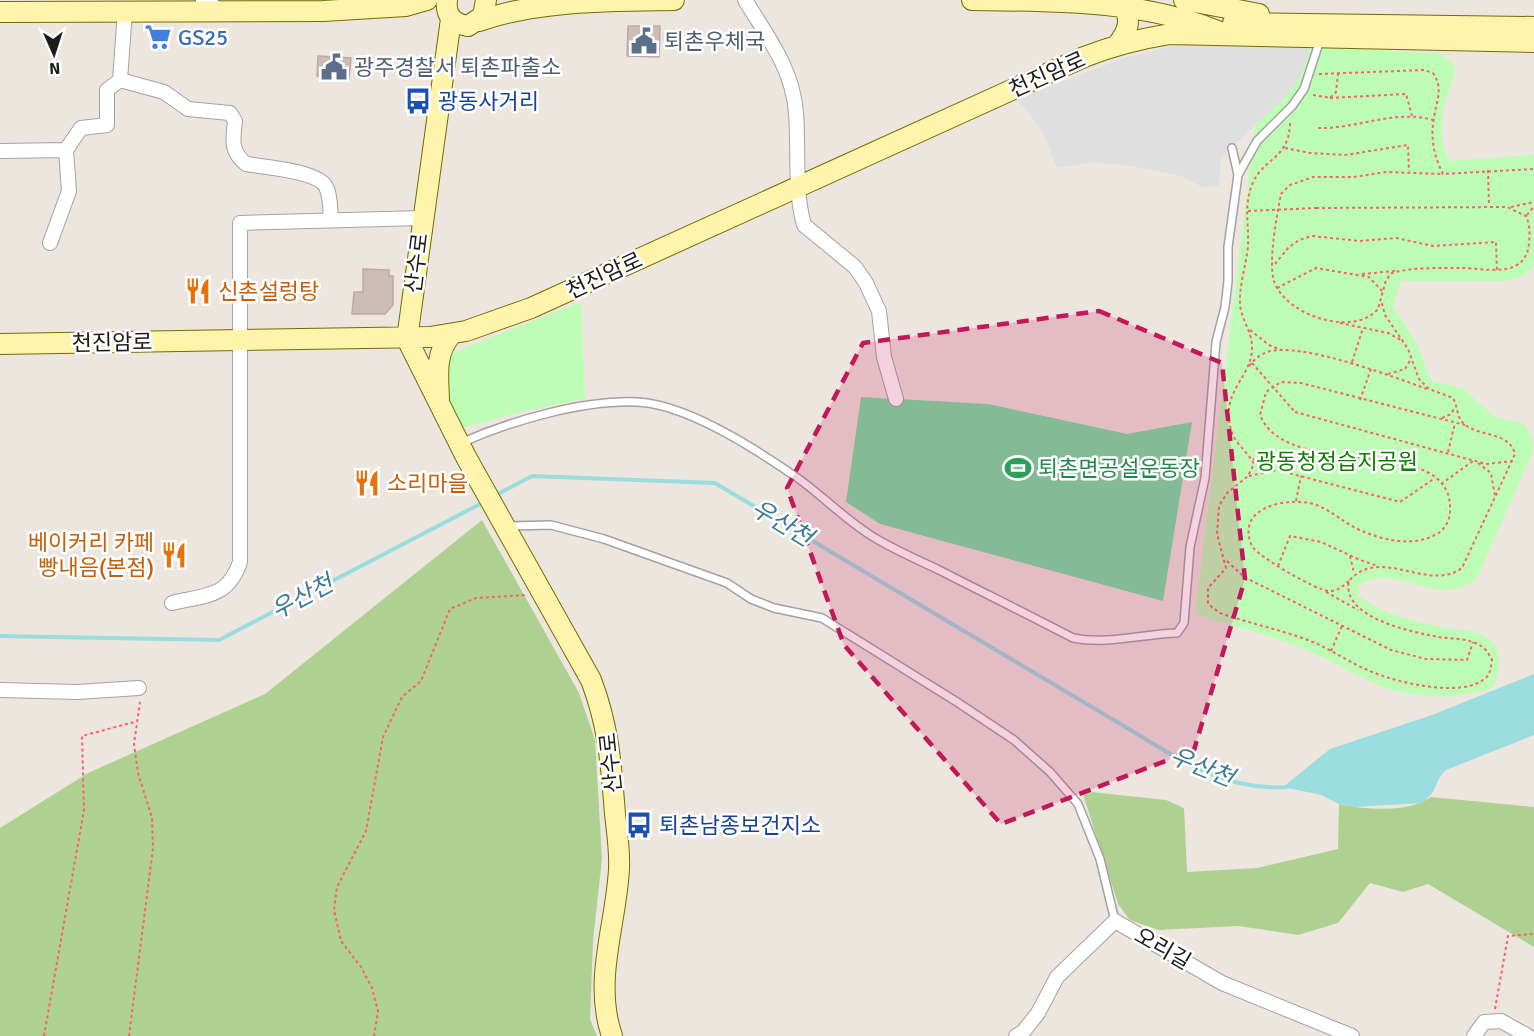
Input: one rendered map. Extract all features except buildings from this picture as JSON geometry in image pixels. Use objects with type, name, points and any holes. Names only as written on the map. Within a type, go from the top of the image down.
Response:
[{"type":"main road","points":[[406,6],[427,0]]},
{"type":"main road","points":[[447,58],[486,11],[486,0]]},
{"type":"main road","points":[[0,12],[79,6],[125,11],[224,12],[323,5],[406,6],[450,12],[462,25],[476,23],[501,14],[583,1],[674,0]]},
{"type":"main road","points":[[972,0],[1080,1],[1153,9],[1204,24],[1227,36]]},
{"type":"main road","points":[[1184,0],[1269,15],[1284,22]]},
{"type":"main road","points":[[1118,44],[1129,24],[1128,13],[1123,5]]},
{"type":"main road","name":"산수로","points":[[407,339],[422,218],[447,58],[450,12]]},
{"type":"main road","name":"천진암로","points":[[1170,34],[1189,25],[1284,22],[1534,27]]},
{"type":"main road","name":"천진암로","points":[[0,344],[239,339],[407,339],[451,335],[531,308],[798,185],[1118,44],[1170,34],[1534,42]]},
{"type":"main road","points":[[440,407],[439,356],[442,345],[451,335]]},
{"type":"main road","points":[[407,339],[462,451]]},
{"type":"main road","name":"산수로","points":[[462,451],[591,680],[604,714],[610,753],[619,866],[615,909],[603,972],[604,1013],[612,1036]]},
{"type":"street","points":[[203,0],[224,12]]},
{"type":"street","points":[[745,0],[782,58],[791,84],[796,111],[798,185],[804,225],[855,267],[879,311],[884,357],[896,399]]},
{"type":"street","points":[[50,243],[69,191],[66,150],[81,128],[107,125],[107,90],[120,80],[125,11]]},
{"type":"street","points":[[120,80],[164,92],[188,109],[230,113],[235,121],[232,146],[238,157],[246,164],[315,176],[325,184],[328,190],[331,220]]},
{"type":"street","points":[[0,151],[66,150]]},
{"type":"street","points":[[172,603],[223,590],[234,578],[240,562],[240,223],[422,218]]},
{"type":"street","points":[[0,690],[77,692],[139,688]]},
{"type":"street","name":"오리길","points":[[1016,1036],[1023,1032],[1038,1013],[1057,977],[1091,947],[1115,921],[1222,983],[1352,1036]]},
{"type":"street","points":[[1474,1036],[1484,1022],[1493,1021],[1501,1021],[1528,1036]]},
{"type":"lane","points":[[1238,175],[1257,141],[1292,106],[1304,89],[1320,38]]},
{"type":"lane","points":[[462,451],[496,428],[532,417],[606,404],[638,402],[663,408],[697,420],[759,452],[800,480],[873,537],[1073,638],[1092,642],[1177,633],[1184,623],[1190,547],[1205,478],[1216,342],[1226,298],[1228,247],[1238,175],[1232,148]]},
{"type":"lane","points":[[502,520],[551,525],[604,539],[727,583],[751,599],[774,608],[822,618],[957,702],[1014,740],[1050,772],[1078,804],[1100,859],[1115,921]]},
{"type":"path","points":[[1310,74],[1424,70],[1433,73],[1440,90],[1433,120],[1434,158],[1443,174]]},
{"type":"path","points":[[1330,98],[1336,92],[1338,73]]},
{"type":"path","points":[[1304,89],[1318,98],[1406,94],[1412,116]]},
{"type":"path","points":[[1250,364],[1252,350],[1240,302],[1248,243],[1249,195],[1262,166],[1285,148],[1289,141],[1292,106]]},
{"type":"path","points":[[1318,128],[1340,128],[1377,120],[1412,116],[1433,120]]},
{"type":"path","points":[[1285,148],[1310,153],[1345,155],[1408,145],[1409,172]]},
{"type":"path","points":[[1403,341],[1388,333],[1334,321],[1295,308],[1284,300],[1277,288],[1273,267],[1281,194],[1290,185],[1301,180],[1409,172],[1443,174],[1534,169]]},
{"type":"path","points":[[1488,170],[1490,206]]},
{"type":"path","points":[[1248,211],[1316,208],[1520,207],[1534,204]]},
{"type":"path","points":[[1360,274],[1464,268],[1497,271],[1518,264],[1525,257],[1530,236],[1526,216],[1534,204]]},
{"type":"path","points":[[1507,207],[1526,216]]},
{"type":"path","points":[[1273,267],[1288,248],[1299,240],[1312,236],[1360,241],[1396,238],[1433,246],[1496,242],[1497,271]]},
{"type":"path","points":[[1277,288],[1316,268],[1369,277],[1382,291]]},
{"type":"path","points":[[1334,321],[1349,321],[1374,314],[1381,300],[1386,280],[1392,273],[1401,270]]},
{"type":"path","points":[[1381,300],[1385,315],[1411,356],[1419,379],[1429,389]]},
{"type":"path","points":[[1248,328],[1269,345],[1282,350],[1352,362],[1453,398],[1460,419],[1466,425]]},
{"type":"path","points":[[1352,362],[1363,328]]},
{"type":"path","points":[[1248,476],[1254,464],[1231,431],[1233,390],[1250,364],[1268,352],[1282,350]]},
{"type":"path","points":[[1386,374],[1405,369],[1411,356]]},
{"type":"path","points":[[1250,364],[1295,412],[1474,461],[1497,465],[1513,461]]},
{"type":"path","points":[[1360,400],[1371,369]]},
{"type":"path","points":[[1277,470],[1264,470],[1248,476],[1227,493],[1219,506],[1216,534],[1226,568],[1208,588],[1208,604],[1213,610],[1295,636],[1374,673],[1396,680],[1441,687],[1460,687],[1484,680],[1490,671],[1492,660],[1488,652],[1473,642],[1422,633],[1360,611],[1278,566],[1257,553],[1252,546],[1250,527],[1256,513],[1265,507],[1296,501],[1325,508],[1372,535],[1398,541],[1417,541],[1438,534],[1448,520],[1449,502],[1442,484],[1411,466],[1390,461],[1307,451],[1280,440],[1269,432],[1260,415],[1263,398],[1272,386],[1281,382],[1301,383],[1360,400],[1466,425],[1509,443],[1515,454],[1466,562],[1455,573],[1436,577],[1381,567],[1350,556],[1327,543],[1290,536],[1278,566]]},
{"type":"path","points":[[1440,419],[1451,414],[1456,404]]},
{"type":"path","points":[[1448,453],[1455,423]]},
{"type":"path","points":[[1251,458],[1277,470],[1400,502],[1435,478]]},
{"type":"path","points":[[1442,484],[1474,461]]},
{"type":"path","points":[[1474,461],[1491,473],[1495,497]]},
{"type":"path","points":[[1296,501],[1301,476]]},
{"type":"path","points":[[1350,556],[1354,574]]},
{"type":"path","points":[[1224,557],[1244,577],[1375,644],[1407,655],[1467,660],[1473,642]]},
{"type":"path","points":[[1323,591],[1337,589],[1349,581],[1354,574],[1369,568],[1381,567]]},
{"type":"path","points":[[1349,581],[1349,595],[1360,611]]},
{"type":"path","points":[[374,1036],[378,1011],[372,988],[361,967],[341,941],[334,910],[337,887],[366,831],[383,737],[402,697],[420,681],[450,609],[476,598],[544,594]]},
{"type":"path","points":[[1331,651],[1342,626]]},
{"type":"path","points":[[129,1036],[153,848],[152,818],[138,772],[134,744],[141,690],[139,688]]},
{"type":"path","points":[[44,1036],[84,810],[82,736],[138,721]]},
{"type":"path","points":[[1493,1021],[1508,936],[1534,934]]},
{"type":"highlighted area","points":[[1099,311],[1222,363],[1245,579],[1194,750],[1001,824],[844,645],[787,488],[863,343]]},
{"type":"green space","name":"광동청정습지공원","points":[[1310,46],[1441,54],[1456,67],[1442,125],[1444,149],[1449,161],[1534,155],[1534,266],[1524,275],[1508,281],[1401,281],[1393,306],[1416,342],[1431,381],[1462,388],[1495,417],[1523,423],[1533,439],[1532,454],[1476,580],[1459,588],[1444,590],[1389,578],[1374,579],[1359,585],[1357,594],[1376,607],[1400,617],[1436,626],[1476,632],[1490,640],[1498,652],[1499,659],[1498,674],[1492,688],[1445,696],[1397,691],[1367,680],[1296,646],[1195,614],[1255,126],[1296,82]]},
{"type":"green space","points":[[581,302],[585,399],[520,412],[464,428],[448,401],[449,354]]},
{"type":"green space","name":"퇴촌면공설운동장","points":[[861,397],[988,404],[1127,434],[1192,422],[1163,601],[880,524],[846,502]]},
{"type":"green space","points":[[482,520],[579,693],[595,740],[602,858],[593,941],[590,1019],[597,1036],[0,1036],[0,828],[88,773],[265,694]]},
{"type":"green space","points":[[1082,791],[1166,800],[1184,808],[1187,872],[1257,868],[1338,849],[1339,804],[1386,809],[1411,806],[1431,797],[1534,807],[1534,947],[1428,884],[1403,892],[1370,883],[1338,923],[1298,935],[1239,926],[1158,930],[1130,920],[1118,904]]},
{"type":"shaded area","points":[[1172,46],[1310,46],[1303,71],[1292,90],[1221,158],[1219,185],[1204,188],[1181,176],[1132,166],[1092,162],[1057,168],[1044,134],[1027,110],[1015,100],[1124,58]]},
{"type":"water","points":[[1534,674],[1534,735],[1446,770],[1434,790],[1422,803],[1354,807],[1339,804],[1321,795],[1283,787],[1330,749],[1432,715]]},
{"type":"waterway","name":"우산천","points":[[496,495],[532,476],[715,483],[1191,765],[1246,785],[1287,787]]},
{"type":"waterway","name":"우산천","points":[[0,636],[219,640],[484,502]]},
{"type":"place","name":"GS25","points":[[158,37]]},
{"type":"place","name":"퇴촌우체국","points":[[644,41]]},
{"type":"place","name":"광주경찰서 퇴촌파출소","points":[[334,67]]},
{"type":"place","name":"광동사거리","points":[[418,101]]},
{"type":"place","name":"신촌설렁탕","points":[[198,291]]},
{"type":"place","name":"퇴촌면공설운동장","points":[[1018,468]]},
{"type":"place","name":"소리마을","points":[[367,483]]},
{"type":"place","name":"베이커리 카페 빵내음(본점)","points":[[174,555]]},
{"type":"place","name":"퇴촌남종보건지소","points":[[639,825]]}]
